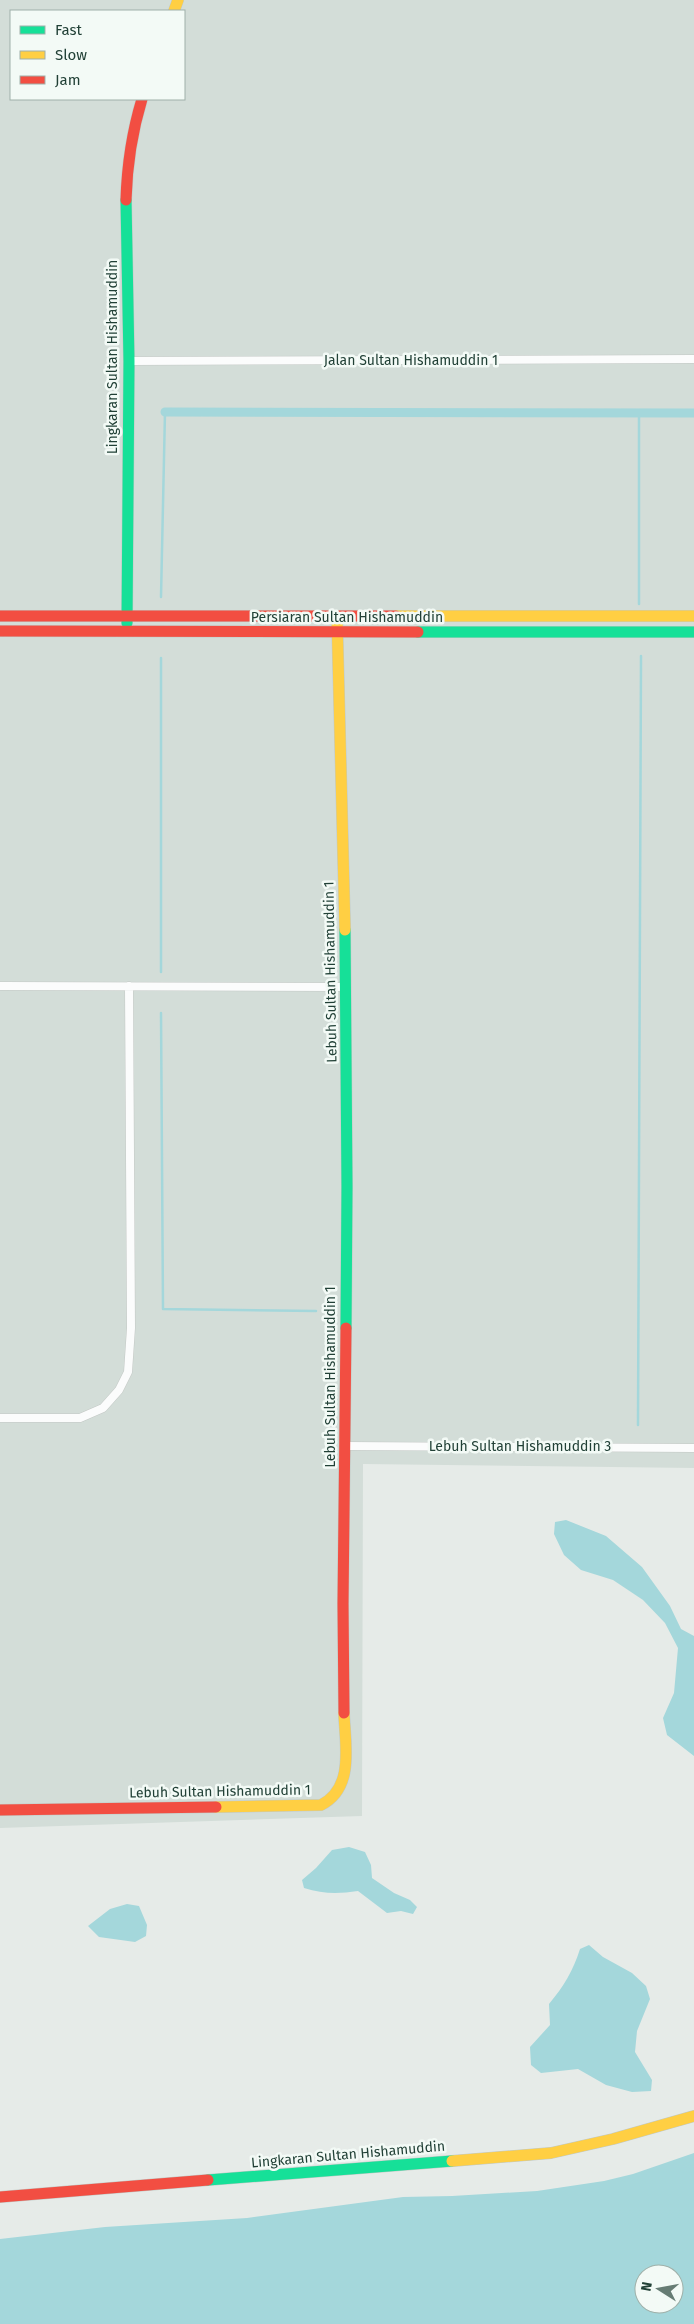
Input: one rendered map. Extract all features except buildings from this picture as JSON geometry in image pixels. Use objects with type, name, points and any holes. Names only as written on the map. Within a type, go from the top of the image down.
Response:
[{"type":"street","name":"Lingkaran Sultan Hishamuddin","points":[[126,632],[129,361],[127,173],[133,128],[142,100]]},
{"type":"street","name":"Jalan Sultan Hishamuddin 1","points":[[129,361],[694,359]]},
{"type":"street","name":"Persiaran Sultan Hishamuddin","points":[[0,616],[694,616]]},
{"type":"street","name":"Lebuh Sultan Hishamuddin 1","points":[[0,1810],[321,1805],[334,1800],[341,1788],[345,1772],[343,1604],[346,986],[337,617]]},
{"type":"street","name":"Persiaran Sultan Hishamuddin","points":[[0,631],[694,632]]},
{"type":"street","points":[[0,986],[346,986]]},
{"type":"street","points":[[0,1418],[80,1418],[103,1408],[119,1390],[128,1372],[131,1328],[129,986]]},
{"type":"street","name":"Lebuh Sultan Hishamuddin 3","points":[[345,1446],[694,1448]]},
{"type":"street","name":"Lingkaran Sultan Hishamuddin","points":[[0,2197],[551,2153],[613,2139],[694,2116]]},
{"type":"shaded area","points":[[0,0],[694,0],[694,1468],[363,1464],[362,1816],[0,1828]]},
{"type":"water","points":[[566,1520],[606,1536],[642,1567],[670,1606],[681,1629],[694,1636],[694,1756],[667,1735],[663,1718],[674,1693],[678,1648],[665,1623],[643,1600],[613,1580],[581,1570],[564,1555],[554,1534],[555,1522]]},
{"type":"water","points":[[349,1847],[365,1852],[371,1865],[372,1878],[394,1893],[410,1900],[417,1907],[413,1914],[401,1911],[387,1913],[358,1891],[331,1893],[304,1888],[302,1880],[332,1850]]},
{"type":"water","points":[[127,1904],[139,1906],[147,1925],[146,1936],[135,1942],[99,1937],[88,1926],[110,1909]]},
{"type":"water","points":[[589,1945],[603,1957],[632,1973],[646,1986],[650,1999],[637,2031],[635,2052],[652,2080],[651,2091],[632,2092],[606,2085],[578,2069],[541,2073],[531,2065],[530,2047],[550,2025],[549,2004],[568,1978],[580,1949]]},
{"type":"water","points":[[694,2153],[694,2324],[0,2324],[0,2239],[105,2227],[247,2218],[403,2197],[537,2191],[604,2181],[633,2174]]},
{"type":"waterway","points":[[161,597],[165,412]]},
{"type":"waterway","points":[[165,412],[694,413]]},
{"type":"waterway","points":[[639,413],[639,604]]},
{"type":"waterway","points":[[638,1425],[641,656]]},
{"type":"waterway","points":[[161,658],[161,972]]},
{"type":"waterway","points":[[161,1013],[163,1309],[316,1311]]},
{"type":"traffic: fast","points":[[126,200],[129,361],[127,623]]},
{"type":"traffic: fast","points":[[418,632],[694,632]]},
{"type":"traffic: fast","points":[[345,930],[346,1328]]},
{"type":"traffic: fast","points":[[208,2180],[452,2161]]},
{"type":"traffic: slow","points":[[174,10],[178,0]]},
{"type":"traffic: slow","points":[[396,616],[694,616]]},
{"type":"traffic: slow","points":[[337,617],[345,930]]},
{"type":"traffic: slow","points":[[216,1807],[321,1805],[332,1797],[339,1788],[346,1764],[344,1713]]},
{"type":"traffic: slow","points":[[452,2161],[551,2153],[613,2139],[694,2116]]},
{"type":"traffic: jam","points":[[126,200],[131,149],[142,100]]},
{"type":"traffic: jam","points":[[0,616],[396,616]]},
{"type":"traffic: jam","points":[[0,631],[418,632]]},
{"type":"traffic: jam","points":[[344,1713],[343,1604],[346,1328]]},
{"type":"traffic: jam","points":[[0,1810],[216,1807]]},
{"type":"traffic: jam","points":[[0,2197],[208,2180]]}]
